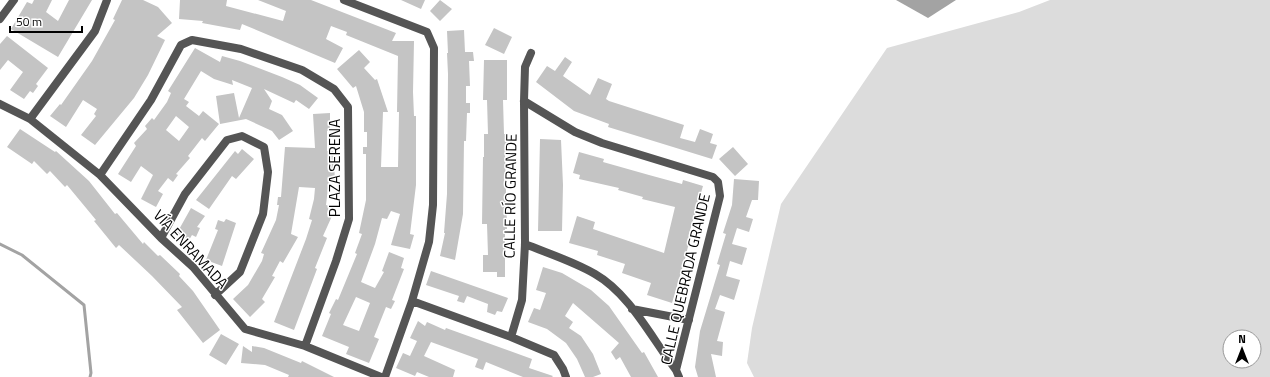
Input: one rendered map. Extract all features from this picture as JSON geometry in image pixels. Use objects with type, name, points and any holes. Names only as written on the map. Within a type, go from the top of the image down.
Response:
[{"type":"street","points":[[0,19],[14,0]]},
{"type":"street","points":[[30,119],[95,31],[108,0]]},
{"type":"street","points":[[344,0],[427,32],[434,48],[433,205],[429,242],[412,301],[385,377]]},
{"type":"street","name":"PLAZA SERENA","points":[[100,174],[151,100],[182,45],[192,40],[241,49],[302,70],[334,89],[348,107],[349,219],[336,262],[305,346]]},
{"type":"street","name":"CALLE RÍO GRANDE","points":[[511,337],[522,300],[525,244],[525,67],[531,54]]},
{"type":"street","name":"CALLE QUEBRADA GRANDE","points":[[524,101],[582,135],[602,143],[713,177],[718,182],[720,196],[689,320],[678,373]]},
{"type":"street","name":"VÍA ENRAMADA","points":[[0,104],[30,119],[100,174],[161,238],[193,267],[245,329],[305,346],[381,377]]},
{"type":"street","points":[[161,238],[185,194],[227,140],[242,136],[264,147],[268,172],[263,214],[240,272],[215,295]]},
{"type":"street","points":[[525,244],[596,274],[619,294],[632,309],[678,373]]},
{"type":"street","points":[[412,301],[511,337],[554,355],[566,377]]},
{"type":"street","points":[[632,309],[689,320]]},
{"type":"shaded area","points":[[896,0],[956,0],[928,18]]},
{"type":"shaded area","points":[[1050,0],[1270,0],[1270,377],[754,377],[747,363],[752,328],[781,204],[887,48],[1019,12]]},
{"type":"building","points":[[34,0],[52,0],[46,12],[58,21],[69,0],[92,0],[58,57],[11,29],[27,2],[32,4]]},
{"type":"building","points":[[122,0],[143,0],[158,7],[172,23],[157,36],[165,40],[148,75],[134,98],[95,145],[81,135],[96,116],[94,114],[97,109],[83,100],[66,127],[50,116],[60,104],[61,105],[92,61],[115,20],[113,19]]},
{"type":"building","points":[[180,0],[227,0],[226,6],[283,21],[286,11],[258,0],[311,0],[396,33],[392,41],[414,41],[413,92],[414,116],[416,116],[416,185],[410,234],[414,235],[410,249],[391,245],[400,214],[391,211],[387,219],[382,218],[375,244],[361,282],[375,288],[384,272],[382,271],[389,252],[404,258],[401,268],[404,269],[392,300],[395,301],[391,309],[386,307],[374,337],[379,339],[369,363],[346,354],[349,347],[322,336],[331,314],[329,313],[336,299],[338,300],[357,254],[355,253],[362,234],[359,233],[366,200],[366,154],[363,154],[363,147],[367,147],[367,132],[364,132],[364,112],[356,86],[353,88],[337,69],[359,50],[370,62],[364,68],[375,80],[377,79],[388,112],[383,112],[381,167],[398,167],[398,56],[346,35],[347,32],[331,26],[326,39],[343,48],[335,63],[242,24],[240,30],[202,23],[203,21],[179,19]],"holes":[[[356,297],[370,303],[359,331],[343,325]]]},
{"type":"building","points":[[401,0],[425,0],[421,9]]},
{"type":"building","points":[[440,0],[452,9],[440,21],[430,11]]},
{"type":"building","points":[[494,28],[512,37],[504,54],[485,45]]},
{"type":"building","points":[[464,30],[465,52],[473,52],[474,61],[469,61],[470,86],[466,86],[466,103],[470,103],[470,113],[467,113],[466,141],[464,141],[463,214],[455,260],[440,256],[445,233],[447,194],[447,31]]},
{"type":"building","points":[[7,36],[48,68],[36,84],[38,86],[33,93],[30,91],[24,99],[10,90],[23,72],[8,60],[0,70],[0,44]]},
{"type":"building","points":[[195,48],[220,62],[222,56],[240,61],[282,77],[300,85],[318,98],[309,109],[296,100],[294,103],[264,89],[272,101],[269,109],[282,115],[293,131],[279,140],[272,131],[246,119],[220,124],[216,96],[234,93],[239,118],[252,88],[232,80],[233,85],[214,79],[201,71],[184,99],[189,102],[186,106],[199,116],[203,111],[219,124],[205,141],[202,138],[188,156],[190,158],[176,174],[178,175],[173,182],[168,178],[158,191],[163,194],[156,207],[141,199],[153,175],[141,166],[131,182],[118,174],[136,146],[134,143],[147,129],[145,126],[152,118],[154,120],[167,102],[171,93],[168,91]],"holes":[[[176,116],[189,127],[179,141],[166,130]]]},
{"type":"building","points":[[565,57],[572,62],[563,76],[590,95],[598,78],[612,84],[606,99],[609,101],[684,125],[680,138],[695,142],[700,129],[713,134],[710,143],[717,145],[712,159],[608,127],[609,124],[574,111],[536,82],[547,66],[555,71]]},
{"type":"building","points":[[484,60],[507,60],[507,100],[503,100],[504,134],[508,134],[507,154],[505,154],[507,229],[505,229],[505,277],[497,277],[497,272],[483,272],[483,255],[488,255],[487,224],[482,224],[484,134],[488,134],[487,100],[483,100]]},
{"type":"building","points":[[330,113],[330,131],[327,131],[327,151],[333,151],[335,180],[329,180],[326,205],[329,206],[327,214],[332,216],[323,236],[327,238],[315,268],[317,269],[294,330],[274,322],[312,220],[309,219],[315,188],[299,187],[291,234],[298,237],[283,263],[280,261],[272,276],[275,277],[262,299],[265,302],[250,317],[233,299],[248,285],[262,261],[264,254],[261,253],[276,220],[279,205],[277,205],[278,197],[281,197],[285,147],[315,148],[313,114]]},
{"type":"building","points":[[20,129],[55,152],[56,151],[89,181],[115,214],[117,213],[143,244],[144,242],[180,274],[179,276],[193,291],[220,330],[203,343],[177,310],[182,307],[119,245],[116,248],[94,221],[96,220],[67,185],[65,187],[50,171],[47,174],[34,161],[32,164],[7,147]]},
{"type":"building","points":[[540,139],[561,140],[563,185],[562,231],[538,231]]},
{"type":"building","points":[[733,147],[748,164],[735,176],[719,159]]},
{"type":"building","points":[[242,149],[254,159],[236,179],[232,176],[209,209],[196,200],[235,151],[238,154]]},
{"type":"building","points":[[579,152],[604,159],[603,162],[649,175],[682,184],[683,180],[703,186],[689,234],[691,234],[685,259],[672,303],[647,295],[651,283],[622,273],[625,264],[597,255],[598,251],[569,243],[577,216],[595,222],[593,229],[664,253],[675,207],[642,199],[643,197],[618,190],[619,188],[579,179],[580,175],[573,173]]},
{"type":"building","points":[[734,179],[759,181],[758,200],[752,200],[746,217],[753,219],[749,232],[737,228],[732,244],[747,248],[742,265],[730,261],[726,276],[740,280],[734,300],[720,295],[715,309],[725,312],[717,341],[723,342],[722,356],[711,354],[716,377],[698,377],[695,367],[700,331],[720,265],[717,264],[726,234],[723,233],[732,205]]},
{"type":"building","points":[[191,208],[205,216],[197,227],[200,228],[196,237],[192,235],[189,240],[177,233]]},
{"type":"building","points":[[226,219],[236,223],[222,266],[206,260],[218,230],[215,229],[218,220],[224,222]]},
{"type":"building","points":[[543,267],[562,273],[591,290],[609,306],[642,353],[644,352],[658,377],[631,377],[620,357],[616,360],[611,352],[619,343],[573,303],[565,316],[573,322],[569,328],[581,336],[593,354],[601,374],[593,377],[585,377],[577,359],[566,343],[547,329],[528,322],[534,308],[540,310],[546,293],[536,290]]},
{"type":"building","points":[[431,271],[508,298],[502,312],[497,311],[495,315],[487,312],[488,304],[467,296],[464,303],[457,301],[459,296],[426,285]]},
{"type":"building","points":[[418,321],[425,326],[427,322],[445,330],[446,328],[532,359],[529,368],[553,376],[523,377],[486,362],[483,370],[475,367],[478,359],[431,342],[424,356],[455,370],[453,377],[429,377],[417,372],[415,376],[396,368],[403,353],[410,356],[417,341],[410,338]]},
{"type":"building","points":[[221,334],[239,344],[226,365],[209,355]]},
{"type":"building","points":[[243,346],[252,352],[252,346],[264,348],[301,363],[302,361],[334,377],[288,377],[289,375],[265,365],[241,363]]},
{"type":"waterway","points":[[0,244],[22,255],[84,305],[91,373],[90,377]]}]
